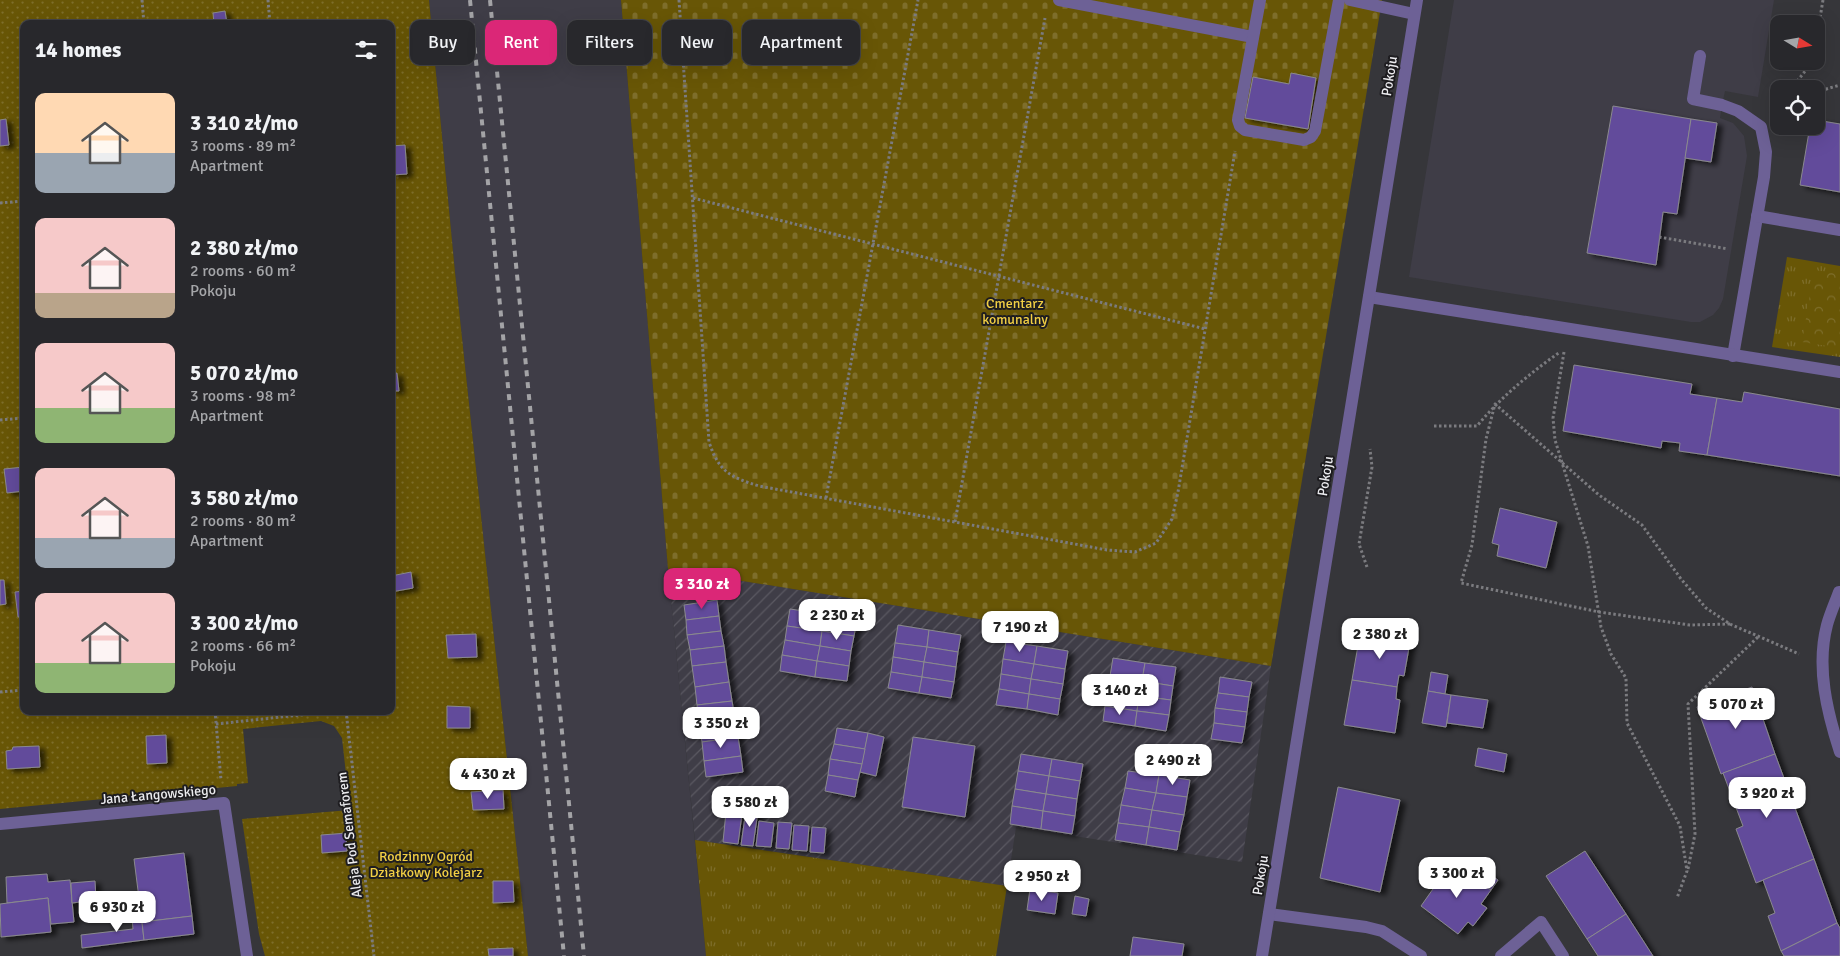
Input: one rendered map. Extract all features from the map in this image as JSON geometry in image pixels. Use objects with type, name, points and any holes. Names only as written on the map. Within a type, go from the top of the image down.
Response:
[{"type":"street","points":[[1058,0],[1253,37]]},
{"type":"street","points":[[1260,0],[1238,120],[1240,126],[1245,130],[1304,140],[1311,137],[1315,130],[1339,0]]},
{"type":"street","points":[[1350,0],[1414,14]]},
{"type":"street","name":"Pokoju","points":[[1262,956],[1417,0]]},
{"type":"street","points":[[1700,56],[1692,99],[1722,105],[1738,111],[1761,127],[1766,152],[1764,177],[1733,356]]},
{"type":"street","points":[[1757,216],[1840,230]]},
{"type":"street","points":[[1369,297],[1840,372]]},
{"type":"street","points":[[1839,591],[1827,626],[1823,664],[1828,714],[1840,752]]},
{"type":"street","name":"Jana Łangowskiego","points":[[0,824],[224,803],[247,956]]},
{"type":"street","points":[[1269,914],[1366,927],[1382,931],[1421,956]]},
{"type":"street","points":[[1501,956],[1541,922],[1562,956]]},
{"type":"path","points":[[142,0],[144,20]]},
{"type":"path","points":[[268,0],[270,20]]},
{"type":"path","points":[[679,0],[709,442],[714,458],[724,470],[739,479],[759,486],[1107,550],[1135,552],[1156,543],[1172,519],[1178,492],[1240,126]]},
{"type":"path","points":[[826,498],[918,0]]},
{"type":"path","points":[[1820,15],[1823,0]]},
{"type":"path","points":[[955,522],[1047,10]]},
{"type":"path","points":[[1798,80],[1806,70]]},
{"type":"path","points":[[1825,89],[1840,85]]},
{"type":"path","points":[[692,198],[1205,329]]},
{"type":"path","points":[[0,203],[20,201]]},
{"type":"path","points":[[1659,237],[1751,252]]},
{"type":"path","points":[[1434,426],[1477,426],[1495,404],[1530,373],[1565,348],[1553,418],[1555,440],[1588,546],[1601,627],[1611,654],[1626,678],[1627,722],[1680,826],[1687,871]]},
{"type":"path","points":[[1495,404],[1599,495],[1642,525],[1681,579],[1706,608],[1730,624],[1823,664]]},
{"type":"path","points":[[1495,404],[1486,439],[1472,545],[1461,583],[1599,612],[1690,626],[1730,624]]},
{"type":"path","points":[[0,420],[20,418]]},
{"type":"path","points":[[1367,568],[1359,544],[1372,467],[1370,446]]},
{"type":"path","points":[[1678,898],[1687,871],[1695,834],[1688,704],[1759,636]]},
{"type":"path","points":[[0,692],[20,690]]},
{"type":"path","points":[[215,715],[224,803]]},
{"type":"path","points":[[216,724],[299,715]]},
{"type":"path","name":"Aleja Pod Semaforem","points":[[346,715],[374,956]]},
{"type":"shaded area","points":[[429,0],[621,0],[623,20],[567,20],[567,65],[626,65],[668,569],[706,956],[528,956],[455,272],[435,65],[475,65],[475,20],[431,20]]},
{"type":"shaded area","points":[[1454,0],[1774,0],[1770,15],[1758,97],[1725,91],[1722,105],[1720,118],[1733,123],[1744,136],[1747,156],[1723,299],[1713,315],[1700,322],[1691,322],[1409,277]]},
{"type":"shaded area","points":[[668,569],[1271,666],[1242,862],[1016,827],[1007,886],[695,840]]},
{"type":"green space","name":"Rodzinny Ogród Działkowy Kolejarz","points":[[0,0],[429,0],[431,20],[410,20],[410,65],[435,65],[455,272],[528,956],[265,956],[259,934],[242,819],[350,810],[342,738],[334,726],[321,721],[243,729],[248,783],[237,784],[237,786],[0,809]]},
{"type":"green space","name":"Cmentarz komunalny","points":[[621,0],[1382,0],[1271,666],[668,569],[626,65],[652,65],[652,20],[623,20]]},
{"type":"green space","points":[[1787,257],[1840,266],[1840,357],[1772,347]]},
{"type":"green space","points":[[1814,270],[1840,274],[1840,348],[1802,342]]},
{"type":"green space","points":[[695,840],[1007,886],[996,956],[706,956]]},
{"type":"building","points":[[225,11],[226,20],[214,20],[213,13]]},
{"type":"building","points":[[1291,73],[1316,78],[1308,129],[1245,118],[1253,77],[1289,84]]},
{"type":"building","points":[[1613,106],[1691,119],[1677,214],[1663,212],[1656,265],[1587,253]]},
{"type":"building","points":[[6,119],[9,145],[0,146],[0,120]]},
{"type":"building","points":[[1691,119],[1717,123],[1711,162],[1685,158]]},
{"type":"building","points":[[1825,122],[1840,124],[1840,192],[1800,185],[1808,135],[1825,135]]},
{"type":"building","points":[[405,145],[407,174],[395,175],[395,146]]},
{"type":"building","points":[[1574,365],[1692,384],[1690,394],[1717,398],[1707,455],[1679,451],[1680,443],[1662,441],[1661,448],[1563,431]]},
{"type":"building","points":[[395,373],[397,373],[399,391],[395,391]]},
{"type":"building","points":[[1744,392],[1840,409],[1840,476],[1707,455],[1717,398],[1742,402]]},
{"type":"building","points":[[20,467],[20,491],[7,493],[4,469]]},
{"type":"building","points":[[1500,508],[1557,522],[1546,568],[1497,556],[1499,545],[1492,543]]},
{"type":"building","points":[[411,572],[413,588],[395,591],[395,575]]},
{"type":"building","points":[[0,580],[4,580],[6,604],[0,605]]},
{"type":"building","points":[[20,591],[20,617],[18,617],[15,592]]},
{"type":"building","points":[[717,600],[719,616],[686,620],[684,605]]},
{"type":"building","points":[[790,609],[824,614],[822,631],[787,626]]},
{"type":"building","points":[[824,614],[857,619],[854,636],[822,631]]},
{"type":"building","points":[[719,616],[721,631],[687,635],[686,620]]},
{"type":"building","points":[[898,625],[929,630],[927,647],[895,643]]},
{"type":"building","points":[[787,626],[822,631],[820,646],[785,640]]},
{"type":"building","points":[[929,630],[961,635],[958,652],[927,647]]},
{"type":"building","points":[[721,631],[724,646],[690,650],[687,635]]},
{"type":"building","points":[[822,631],[854,636],[851,651],[820,646]]},
{"type":"building","points":[[476,634],[477,657],[448,658],[446,635]]},
{"type":"building","points":[[1360,634],[1410,642],[1404,676],[1399,675],[1397,687],[1352,680]]},
{"type":"building","points":[[785,640],[820,646],[817,661],[782,655]]},
{"type":"building","points":[[1006,642],[1037,646],[1034,664],[1003,659]]},
{"type":"building","points":[[895,643],[927,647],[924,662],[893,657]]},
{"type":"building","points":[[724,646],[726,662],[692,666],[690,650]]},
{"type":"building","points":[[820,646],[851,651],[849,666],[817,661]]},
{"type":"building","points":[[1037,646],[1068,651],[1065,669],[1034,664]]},
{"type":"building","points":[[927,647],[958,652],[956,667],[924,662]]},
{"type":"building","points":[[782,655],[817,661],[815,677],[780,671]]},
{"type":"building","points":[[893,657],[924,662],[922,677],[891,672]]},
{"type":"building","points":[[1113,658],[1145,663],[1142,681],[1110,676]]},
{"type":"building","points":[[1003,659],[1034,664],[1031,679],[1001,674]]},
{"type":"building","points":[[817,661],[849,666],[847,681],[815,677]]},
{"type":"building","points":[[726,662],[729,682],[695,687],[692,666]]},
{"type":"building","points":[[924,662],[956,667],[954,682],[922,677]]},
{"type":"building","points":[[1145,663],[1176,667],[1173,686],[1142,681]]},
{"type":"building","points":[[1034,664],[1065,669],[1063,684],[1031,679]]},
{"type":"building","points":[[891,672],[922,677],[919,693],[888,688]]},
{"type":"building","points":[[1431,672],[1448,675],[1445,694],[1428,691]]},
{"type":"building","points":[[1001,674],[1031,679],[1029,694],[999,689]]},
{"type":"building","points":[[1110,676],[1142,681],[1139,696],[1108,691]]},
{"type":"building","points":[[922,677],[954,682],[951,698],[919,693]]},
{"type":"building","points":[[1220,677],[1252,682],[1249,697],[1218,693]]},
{"type":"building","points":[[1031,679],[1063,684],[1060,699],[1029,694]]},
{"type":"building","points":[[1352,680],[1397,687],[1396,699],[1400,700],[1395,733],[1344,725]]},
{"type":"building","points":[[1142,681],[1173,686],[1171,700],[1139,696]]},
{"type":"building","points":[[729,682],[732,701],[697,705],[695,687]]},
{"type":"building","points":[[1752,687],[1775,754],[1721,774],[1697,707]]},
{"type":"building","points":[[999,689],[1029,694],[1027,709],[996,705]]},
{"type":"building","points":[[1108,691],[1139,696],[1137,711],[1105,706]]},
{"type":"building","points":[[1428,691],[1451,695],[1446,727],[1422,723]]},
{"type":"building","points":[[1218,693],[1249,697],[1247,712],[1215,708]]},
{"type":"building","points":[[1029,694],[1060,699],[1058,715],[1027,709]]},
{"type":"building","points":[[1451,695],[1488,700],[1483,728],[1447,723]]},
{"type":"building","points":[[1139,696],[1171,700],[1169,715],[1137,711]]},
{"type":"building","points":[[732,701],[735,719],[699,723],[697,705]]},
{"type":"building","points":[[447,706],[470,707],[470,728],[447,728]]},
{"type":"building","points":[[1105,706],[1137,711],[1135,726],[1103,721]]},
{"type":"building","points":[[1215,708],[1247,712],[1245,727],[1214,723]]},
{"type":"building","points":[[1137,711],[1169,715],[1166,731],[1135,726]]},
{"type":"building","points":[[735,719],[738,737],[702,742],[699,723]]},
{"type":"building","points":[[1214,723],[1245,727],[1242,743],[1211,739]]},
{"type":"building","points":[[837,728],[868,733],[865,749],[834,744]]},
{"type":"building","points":[[868,733],[884,737],[876,776],[860,772]]},
{"type":"building","points":[[166,735],[167,763],[147,764],[146,736]]},
{"type":"building","points":[[738,737],[741,756],[704,761],[702,742]]},
{"type":"building","points":[[913,737],[975,746],[965,817],[902,807]]},
{"type":"building","points":[[834,744],[865,749],[862,764],[830,759]]},
{"type":"building","points":[[39,746],[40,767],[7,769],[6,751],[12,750],[13,747]]},
{"type":"building","points":[[1478,748],[1507,754],[1504,772],[1475,766]]},
{"type":"building","points":[[1021,754],[1052,759],[1049,776],[1018,771]]},
{"type":"building","points":[[1775,754],[1814,859],[1756,883],[1736,829],[1743,826],[1723,773]]},
{"type":"building","points":[[741,756],[743,772],[706,777],[704,761]]},
{"type":"building","points":[[830,759],[862,764],[858,780],[828,775]]},
{"type":"building","points":[[1052,759],[1083,764],[1080,781],[1049,776]]},
{"type":"building","points":[[1018,771],[1049,776],[1046,794],[1015,789]]},
{"type":"building","points":[[1128,771],[1159,775],[1156,793],[1125,788]]},
{"type":"building","points":[[828,775],[858,780],[855,797],[825,791]]},
{"type":"building","points":[[1159,775],[1190,780],[1187,797],[1156,793]]},
{"type":"building","points":[[1049,776],[1080,781],[1077,799],[1046,794]]},
{"type":"building","points":[[1338,787],[1400,800],[1380,892],[1320,878]]},
{"type":"building","points":[[1125,788],[1156,793],[1152,810],[1121,805]]},
{"type":"building","points":[[1015,789],[1046,794],[1043,811],[1012,806]]},
{"type":"building","points":[[503,790],[504,809],[473,810],[471,792]]},
{"type":"building","points":[[1156,793],[1187,797],[1184,815],[1152,810]]},
{"type":"building","points":[[1046,794],[1077,799],[1075,816],[1043,811]]},
{"type":"building","points":[[1121,805],[1152,810],[1149,827],[1118,823]]},
{"type":"building","points":[[1012,806],[1043,811],[1041,829],[1010,824]]},
{"type":"building","points":[[746,810],[758,811],[753,846],[741,845]]},
{"type":"building","points":[[1152,810],[1184,815],[1180,832],[1149,827]]},
{"type":"building","points":[[1043,811],[1075,816],[1072,834],[1041,829]]},
{"type":"building","points":[[726,812],[742,814],[738,844],[723,842]]},
{"type":"building","points":[[759,821],[774,823],[771,847],[756,846]]},
{"type":"building","points":[[778,822],[792,823],[789,849],[776,848]]},
{"type":"building","points":[[1118,823],[1149,827],[1146,845],[1115,840]]},
{"type":"building","points":[[794,825],[809,826],[807,851],[792,850]]},
{"type":"building","points":[[812,827],[826,828],[824,853],[810,852]]},
{"type":"building","points":[[1149,827],[1180,832],[1177,850],[1146,845]]},
{"type":"building","points":[[348,833],[349,838],[346,838],[347,851],[322,853],[321,835]]},
{"type":"building","points":[[1585,851],[1626,914],[1587,939],[1546,876]]},
{"type":"building","points":[[184,853],[192,916],[142,922],[134,859]]},
{"type":"building","points":[[1814,859],[1837,923],[1781,951],[1768,916],[1775,913],[1763,880]]},
{"type":"building","points":[[1452,862],[1491,890],[1481,904],[1487,908],[1473,926],[1468,922],[1458,934],[1421,906]]},
{"type":"building","points":[[1483,870],[1498,880],[1491,890],[1476,879]]},
{"type":"building","points":[[47,874],[48,882],[70,880],[74,922],[51,924],[48,898],[7,903],[6,877]]},
{"type":"building","points":[[95,881],[96,900],[72,903],[71,883]]},
{"type":"building","points":[[493,881],[513,881],[514,902],[493,903]]},
{"type":"building","points":[[1030,889],[1058,893],[1055,914],[1027,910]]},
{"type":"building","points":[[1075,896],[1089,899],[1086,916],[1072,914]]},
{"type":"building","points":[[48,898],[51,932],[1,937],[0,904]]},
{"type":"building","points":[[140,905],[144,940],[82,948],[81,935],[133,929],[131,906]]},
{"type":"building","points":[[1626,914],[1653,956],[1598,956],[1587,939]]},
{"type":"building","points":[[192,916],[194,934],[144,940],[142,922]]},
{"type":"building","points":[[1837,923],[1840,928],[1840,956],[1784,956],[1781,951]]},
{"type":"building","points":[[1133,937],[1184,944],[1182,956],[1130,956]]},
{"type":"building","points":[[513,948],[513,956],[489,956],[488,949]]},
{"type":"railway","points":[[470,0],[564,956]]},
{"type":"railway","points":[[490,0],[584,956]]}]
